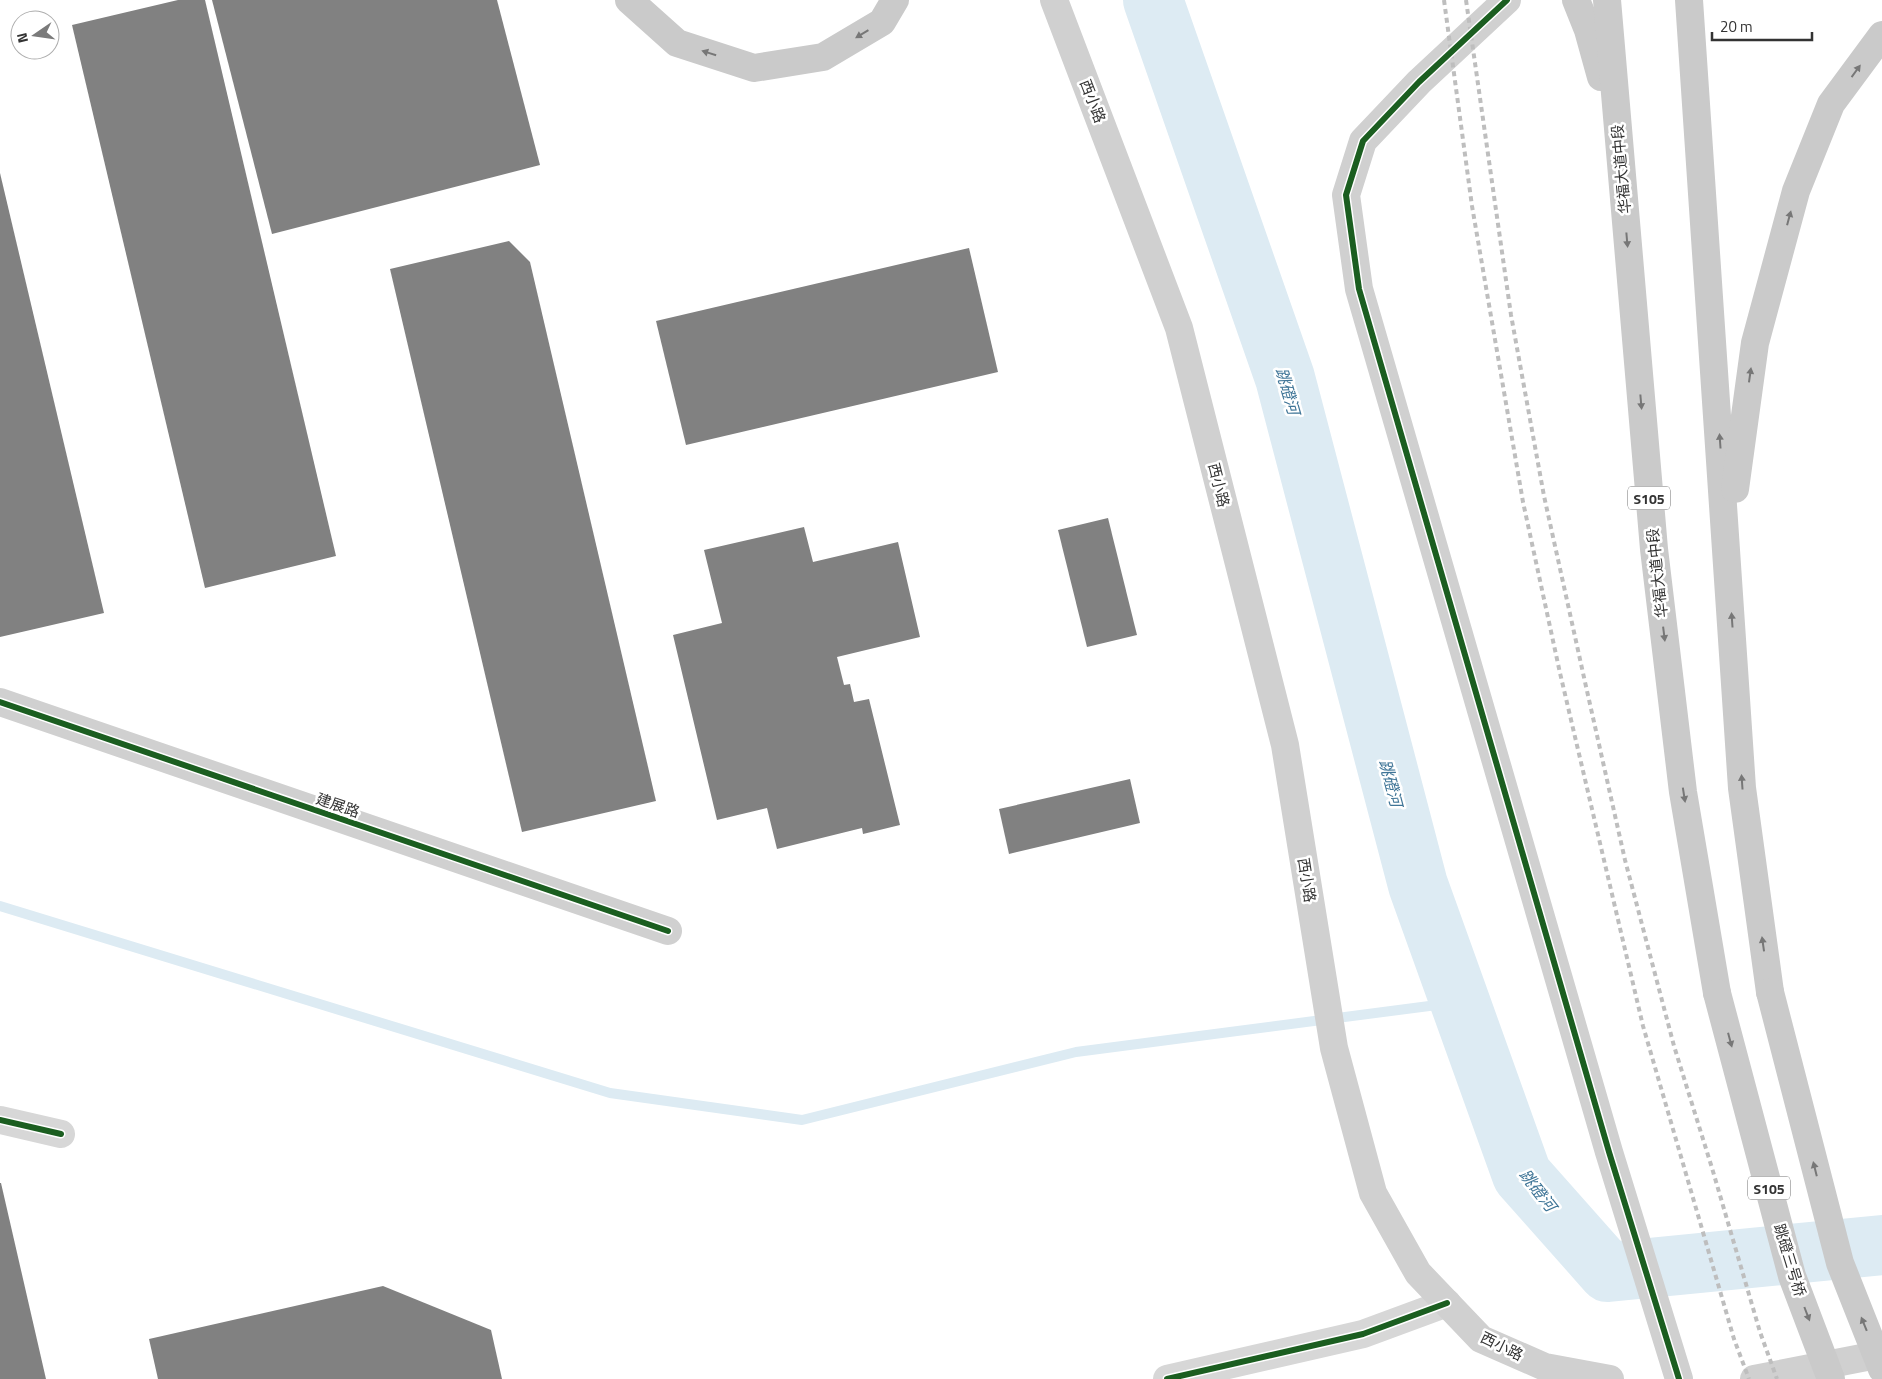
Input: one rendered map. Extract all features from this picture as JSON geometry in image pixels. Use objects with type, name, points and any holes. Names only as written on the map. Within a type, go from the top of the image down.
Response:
[{"type":"main road","points":[[630,0],[677,43],[754,68],[823,57],[882,22],[895,0]]},
{"type":"main road","points":[[1576,0],[1588,30],[1618,138]]},
{"type":"main road","name":"华福大道中段","points":[[1607,0],[1655,559],[1683,792],[1717,993]]},
{"type":"main road","points":[[1689,0],[1742,788],[1770,992],[1840,1263],[1882,1369]]},
{"type":"main road","points":[[1727,545],[1755,343],[1796,191],[1832,104],[1882,35]]},
{"type":"main road","name":"跳磴三号桥","points":[[1717,993],[1792,1276],[1831,1379]]},
{"type":"street","name":"西小路","points":[[1054,0],[1179,328],[1285,745],[1334,1048],[1373,1193],[1418,1274],[1480,1339],[1545,1366],[1610,1379]]},
{"type":"street","points":[[1507,0],[1419,82],[1363,141],[1346,195],[1359,289],[1609,1152],[1676,1370]]},
{"type":"street","name":"建展路","points":[[0,702],[668,931]]},
{"type":"street","points":[[0,1120],[61,1134]]},
{"type":"street","points":[[1167,1379],[1363,1334],[1447,1304]]},
{"type":"street","points":[[1754,1379],[1882,1354]]},
{"type":"building","points":[[178,0],[205,0],[336,556],[205,588],[72,25]]},
{"type":"building","points":[[212,0],[497,0],[540,165],[272,234]]},
{"type":"building","points":[[0,173],[104,613],[0,637]]},
{"type":"building","points":[[509,241],[530,262],[656,801],[522,832],[390,269]]},
{"type":"building","points":[[969,248],[998,372],[686,445],[656,321]]},
{"type":"building","points":[[1108,518],[1137,635],[1087,647],[1058,530]]},
{"type":"building","points":[[804,527],[813,562],[898,542],[920,637],[837,657],[844,685],[850,684],[854,702],[869,699],[900,825],[863,834],[862,828],[777,849],[767,808],[717,820],[673,635],[722,623],[704,550]]},
{"type":"building","points":[[1130,779],[1140,823],[1009,854],[999,809]]},
{"type":"building","points":[[1,1183],[46,1379],[0,1379]]},
{"type":"building","points":[[383,1286],[491,1330],[502,1379],[158,1379],[149,1339]]},
{"type":"waterway","name":"跳磴河","points":[[1153,0],[1285,378],[1418,885],[1522,1175],[1608,1272],[1882,1245]]},
{"type":"waterway","points":[[0,906],[610,1093],[802,1120],[1076,1052],[1460,1002]]},
{"type":"railway","points":[[1444,0],[1472,206],[1523,502],[1560,673],[1643,1026],[1734,1339],[1749,1379]]},
{"type":"railway","points":[[1466,0],[1511,315],[1544,496],[1625,860],[1674,1046],[1760,1332],[1777,1379]]},
{"type":"cycle path","points":[[1507,0],[1419,82],[1363,141],[1346,195],[1359,289],[1609,1152],[1679,1379]]},
{"type":"cycle path","points":[[0,702],[668,931]]},
{"type":"cycle path","points":[[0,1120],[61,1134]]},
{"type":"cycle path","points":[[1167,1379],[1363,1334],[1447,1303]]}]
